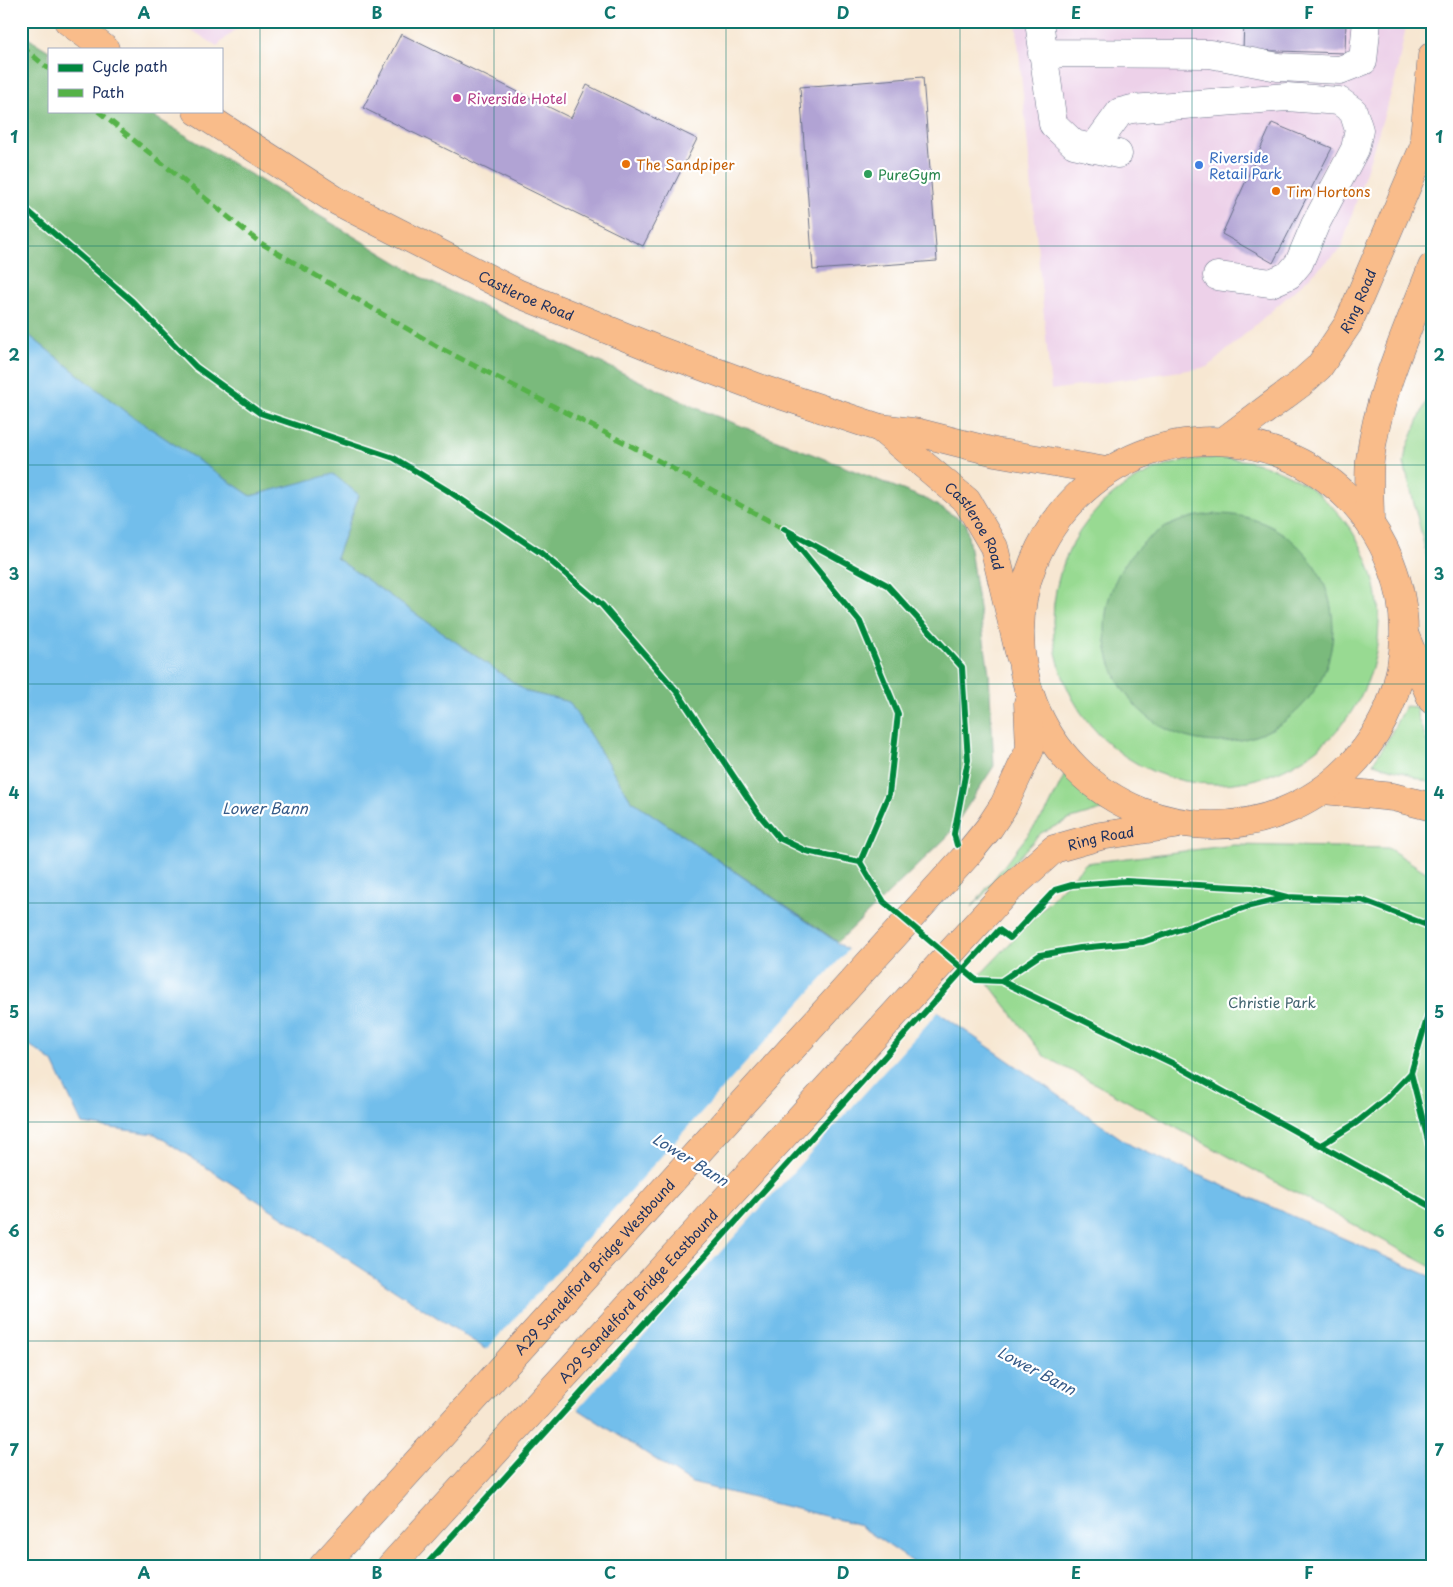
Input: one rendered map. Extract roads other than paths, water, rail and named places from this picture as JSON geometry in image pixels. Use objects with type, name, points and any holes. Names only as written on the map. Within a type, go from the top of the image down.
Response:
[{"type":"main road","points":[[68,21],[104,48]]},
{"type":"main road","points":[[1423,149],[1432,56]]},
{"type":"main road","name":"Castleroe Road","points":[[199,112],[337,202],[517,294],[653,348],[765,390],[880,428],[920,433],[995,452],[1106,471]]},
{"type":"main road","name":"Ring Road","points":[[1225,440],[1300,384],[1319,367],[1348,324],[1423,149],[1432,120]]},
{"type":"main road","points":[[1370,521],[1370,459],[1380,410],[1432,267]]},
{"type":"main road","name":"Castleroe Road","points":[[880,428],[967,501],[994,547],[1020,656]]},
{"type":"main road","points":[[1405,636],[1395,695],[1367,748],[1324,790],[1279,814],[1231,825],[1181,824],[1131,809],[1086,780],[1051,741],[1028,694],[1020,656],[1019,617],[1026,579],[1044,537],[1071,501],[1106,471],[1163,446],[1225,440],[1281,452],[1331,480],[1370,521],[1396,572],[1405,636],[1432,700]]},
{"type":"main road","name":"A29 Sandelford Bridge Westbound","points":[[323,1566],[967,855],[989,828],[1004,805],[1030,749],[1028,694]]},
{"type":"main road","points":[[1324,790],[1393,797],[1432,807]]},
{"type":"main road","name":"Ring Road","points":[[1006,892],[1054,849],[1100,836],[1181,824]]},
{"type":"main road","name":"A29 Sandelford Bridge Eastbound","points":[[391,1566],[1006,892]]},
{"type":"street","points":[[1039,21],[1053,124],[1074,144],[1106,151],[1120,112],[1132,109],[1287,97],[1339,101],[1353,111],[1359,130],[1355,149],[1315,225],[1299,264],[1289,275],[1271,282],[1217,276]]},
{"type":"street","points":[[1042,53],[1210,54],[1278,67],[1340,70],[1363,61],[1367,21]]},
{"type":"water","name":"Lower Bann","points":[[21,329],[123,410],[251,496],[333,474],[359,495],[336,558],[527,692],[569,702],[631,800],[1132,1146],[1432,1277],[1432,1566],[919,1566],[857,1524],[692,1483],[155,1134],[82,1124],[53,1062],[21,1039]]},
{"type":"place","name":"Riverside Hotel","points":[[457,98]]},
{"type":"place","name":"The Sandpiper","points":[[626,164]]},
{"type":"place","name":"Riverside Retail Park","points":[[1199,165]]},
{"type":"place","name":"PureGym","points":[[868,174]]},
{"type":"place","name":"Tim Hortons","points":[[1276,191]]},
{"type":"park label","name":"Christie Park","points":[[1272,1002]]}]
